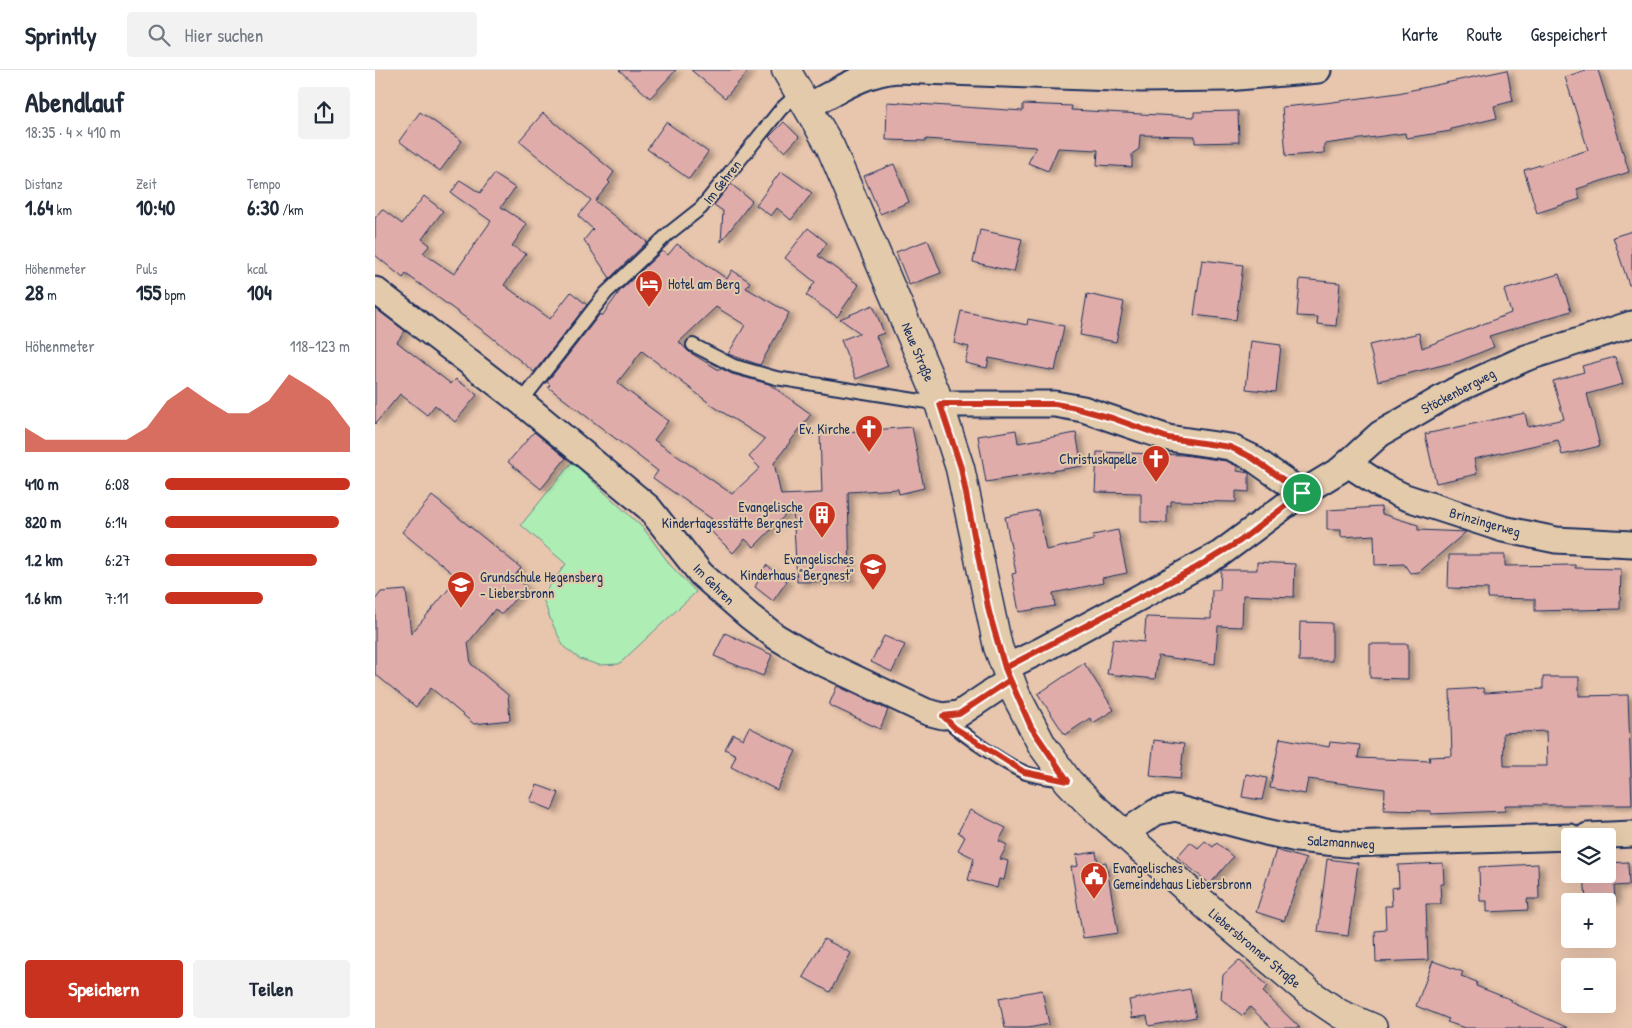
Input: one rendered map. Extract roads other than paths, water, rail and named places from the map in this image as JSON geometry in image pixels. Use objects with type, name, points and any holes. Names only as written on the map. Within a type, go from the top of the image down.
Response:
[{"type":"street","points":[[798,89],[860,78],[878,72],[897,70],[1157,79],[1227,78],[1318,70]]},
{"type":"street","name":"Neue Straße","points":[[798,89],[849,190],[940,404]]},
{"type":"street","name":"Im Gehren","points":[[375,290],[521,402],[649,508],[711,585],[769,631],[810,658],[927,712],[943,716]]},
{"type":"street","name":"Stöckenbergweg","points":[[1007,674],[1194,569],[1240,541],[1302,493],[1348,464],[1380,434],[1472,382],[1543,352],[1632,324]]},
{"type":"street","points":[[940,404],[1055,404],[1072,407],[1168,438],[1230,447],[1251,457],[1302,493]]},
{"type":"street","name":"Liebersbronner Straße","points":[[940,404],[961,468],[989,612],[1007,674],[1031,727],[1068,781],[1123,834],[1312,995],[1340,1014],[1373,1028]]},
{"type":"street","name":"Brinzingerweg","points":[[1348,464],[1398,494],[1503,529],[1556,540],[1632,544]]},
{"type":"street","points":[[943,716],[959,714],[1007,674]]},
{"type":"street","name":"Salzmannweg","points":[[1123,834],[1149,816],[1175,808],[1267,832],[1338,844],[1561,837]]},
{"type":"street","points":[[1616,835],[1632,834]]},
{"type":"lane","name":"Im Gehren","points":[[521,402],[606,293],[668,234],[701,208],[798,89]]},
{"type":"lane","name":"Neue Straße","points":[[693,345],[734,366],[776,378],[940,404]]},
{"type":"lane","name":"Im Gehren","points":[[943,716],[955,728],[1024,772],[1068,781]]},
{"type":"place","name":"Hotel am Berg","points":[[649,308]]},
{"type":"place","name":"Ev. Kirche","points":[[869,453]]},
{"type":"place","name":"Christuskapelle","points":[[1156,483]]},
{"type":"place","name":"Evangelische Kindertagesstätte Bergnest","points":[[822,539]]},
{"type":"place","name":"Evangelisches Kinderhaus \"Bergnest\"","points":[[873,591]]},
{"type":"place","name":"Grundschule Hegensberg - Liebersbronn","points":[[461,609]]},
{"type":"place","name":"Evangelisches Gemeindehaus Liebersbronn","points":[[1094,900]]}]
